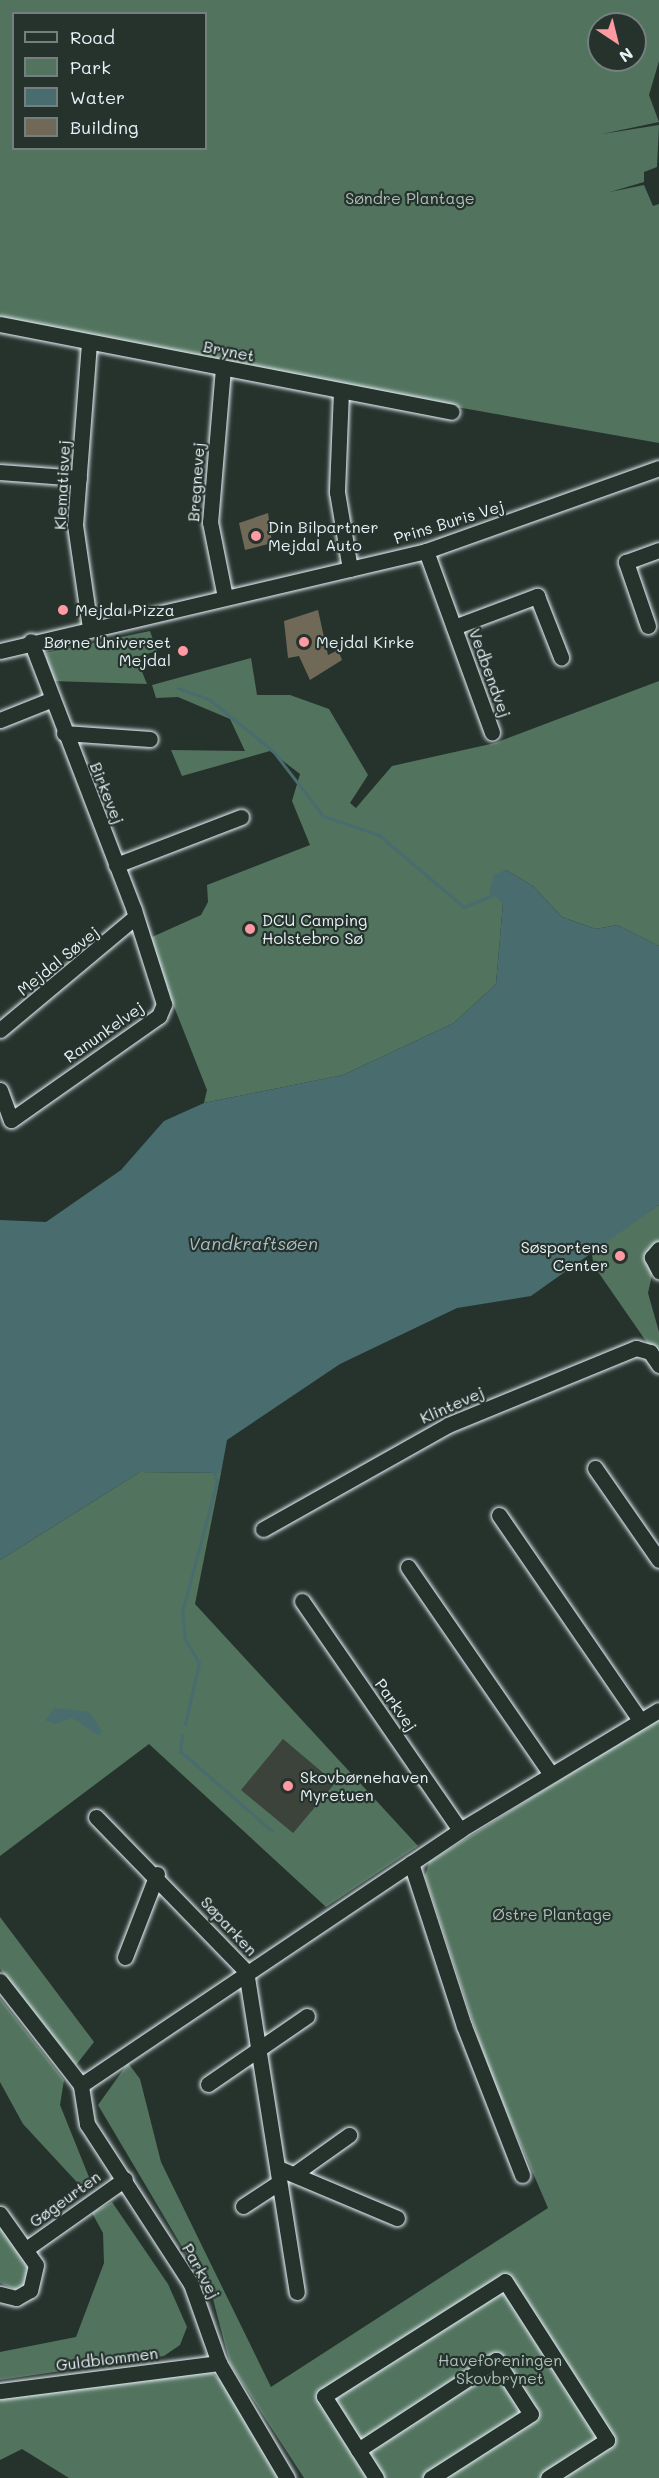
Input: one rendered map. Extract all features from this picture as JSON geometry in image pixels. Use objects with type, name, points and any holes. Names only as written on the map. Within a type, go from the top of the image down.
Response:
[{"type":"street","name":"Brynet","points":[[0,324],[451,412]]},
{"type":"street","name":"Klematisvej","points":[[90,343],[75,525],[90,628]]},
{"type":"street","name":"Bregnevej","points":[[223,368],[210,522],[225,597]]},
{"type":"street","points":[[341,391],[337,492],[350,569]]},
{"type":"street","name":"Prins Buris Vej","points":[[0,651],[31,641],[426,551],[659,468]]},
{"type":"street","points":[[0,472],[79,478]]},
{"type":"street","points":[[648,626],[626,562],[659,550]]},
{"type":"street","name":"Vedbendvej","points":[[426,551],[492,732]]},
{"type":"street","name":"Vedbendvej","points":[[454,627],[537,596],[561,657]]},
{"type":"street","name":"Birkevej","points":[[31,641],[50,700],[135,917]]},
{"type":"street","points":[[0,720],[50,700]]},
{"type":"street","points":[[64,733],[150,739]]},
{"type":"street","points":[[116,865],[241,817]]},
{"type":"street","name":"Mejdal Søvej","points":[[0,1030],[135,917]]},
{"type":"street","name":"Ranunkelvej","points":[[0,1090],[11,1120],[159,1016],[164,1004],[161,986],[135,917]]},
{"type":"street","points":[[659,1250],[652,1257],[659,1270]]},
{"type":"street","name":"Klintevej","points":[[263,1528],[418,1440],[555,1381],[636,1348],[650,1352],[659,1365]]},
{"type":"street","points":[[595,1468],[659,1560]]},
{"type":"street","points":[[499,1515],[639,1719]]},
{"type":"street","points":[[408,1566],[551,1773]]},
{"type":"street","name":"Parkvej","points":[[302,1601],[460,1830]]},
{"type":"street","points":[[81,2085],[246,1971],[460,1830],[639,1719],[659,1710]]},
{"type":"street","name":"Søparken","points":[[96,1817],[157,1874],[246,1971],[297,2292]]},
{"type":"street","points":[[411,1863],[464,2026],[522,2175]]},
{"type":"street","points":[[125,1957],[157,1874]]},
{"type":"street","name":"Parkvej","points":[[0,1982],[81,2085],[87,2124],[191,2284],[219,2363],[287,2478]]},
{"type":"street","points":[[208,2084],[307,2016]]},
{"type":"street","points":[[243,2206],[278,2175],[297,2172],[349,2135]]},
{"type":"street","points":[[297,2172],[397,2218]]},
{"type":"street","name":"Gøgeurten","points":[[27,2249],[124,2180]]},
{"type":"street","name":"Gøgeurten","points":[[0,2214],[27,2249],[36,2265],[30,2290],[16,2298],[0,2294]]},
{"type":"street","points":[[374,2477],[324,2397],[506,2281],[607,2440],[548,2478]]},
{"type":"street","points":[[358,2450],[496,2360],[531,2414],[431,2478]]},
{"type":"street","name":"Guldblommen","points":[[0,2391],[219,2363]]},
{"type":"shaded area","name":"Skovbørnehaven Myretuen","points":[[283,1739],[335,1783],[292,1834],[240,1790]]},
{"type":"green space","name":"Søndre Plantage","points":[[0,0],[659,0],[659,61],[649,95],[659,122],[602,134],[659,125],[657,167],[644,172],[644,182],[610,192],[644,185],[653,206],[659,204],[659,443],[0,326]]},
{"type":"green space","points":[[150,631],[157,651],[136,657],[147,684],[51,681],[45,653]]},
{"type":"green space","points":[[251,658],[257,695],[290,695],[329,709],[368,775],[350,803],[356,808],[392,766],[495,743],[659,681],[659,946],[617,925],[596,929],[562,917],[533,886],[506,870],[499,874],[503,903],[496,984],[454,1023],[343,1075],[204,1103],[207,1090],[141,923],[146,919],[152,937],[201,915],[208,902],[207,885],[310,845],[292,801],[300,774],[270,751],[182,776],[171,750],[245,751],[230,719],[178,697],[156,698],[152,685]]},
{"type":"green space","name":"Søsportens Center","points":[[659,1205],[659,1244],[648,1293],[659,1332],[659,1360],[594,1266],[591,1250]]},
{"type":"green space","points":[[140,1472],[221,1473],[195,1604],[418,1846],[326,1907],[149,1744],[0,1856],[0,1560]],"holes":[[[283,1739],[335,1783],[293,1833],[241,1790]]]},
{"type":"green space","points":[[659,1718],[659,2478],[304,2478],[230,2364],[213,2299],[98,2105],[128,2063],[140,2079],[161,2162],[271,2387],[548,2208],[489,2071],[425,1876],[429,1862]]},
{"type":"green space","points":[[0,1917],[94,2042],[76,2065],[0,1969]]},
{"type":"green space","points":[[0,1998],[64,2080],[60,2105],[93,2187],[86,2192],[23,2124],[0,2082]]},
{"type":"green space","points":[[112,2202],[168,2284],[187,2327],[180,2345],[164,2356],[0,2380],[0,2352],[76,2337],[104,2263],[103,2233],[92,2213]]},
{"type":"green space","points":[[0,2220],[29,2259],[30,2283],[17,2290],[0,2283]]},
{"type":"green space","points":[[208,2370],[222,2381],[283,2478],[69,2478],[22,2449],[0,2460],[0,2395]]},
{"type":"water","name":"Vandkraftsøen","points":[[506,870],[533,886],[562,917],[596,929],[617,925],[659,946],[659,1205],[531,1296],[457,1308],[340,1364],[227,1440],[221,1473],[140,1472],[0,1560],[0,1220],[46,1222],[121,1170],[164,1121],[204,1103],[343,1075],[454,1023],[496,984],[503,903],[489,892],[494,875]]},
{"type":"water","points":[[55,1708],[89,1712],[103,1732],[98,1735],[72,1718],[55,1724],[45,1720]]},
{"type":"building","name":"Din Bilpartner Mejdal Auto","points":[[268,513],[272,543],[245,550],[239,523]]},
{"type":"building","name":"Mejdal Kirke","points":[[318,610],[328,655],[338,650],[342,660],[310,680],[299,656],[288,658],[284,621]]},
{"type":"waterway","points":[[178,688],[209,699],[273,751],[323,816],[379,835],[464,907],[492,895]]},
{"type":"waterway","points":[[185,1724],[199,1663],[185,1639],[182,1612],[217,1481],[214,1473]]},
{"type":"waterway","points":[[182,1735],[180,1751],[272,1831]]},
{"type":"place","name":"Din Bilpartner Mejdal Auto","points":[[256,536]]},
{"type":"place","name":"Mejdal Pizza","points":[[63,610]]},
{"type":"place","name":"Mejdal Kirke","points":[[304,642]]},
{"type":"place","name":"Børne Universet Mejdal","points":[[183,651]]},
{"type":"place","name":"DCU Camping Holstebro Sø","points":[[250,929]]},
{"type":"place","name":"Søsportens Center","points":[[620,1256]]},
{"type":"place","name":"Skovbørnehaven Myretuen","points":[[288,1786]]},
{"type":"park label","name":"Østre Plantage","points":[[552,1914]]},
{"type":"park label","name":"Haveforeningen Skovbrynet","points":[[500,2369]]}]
